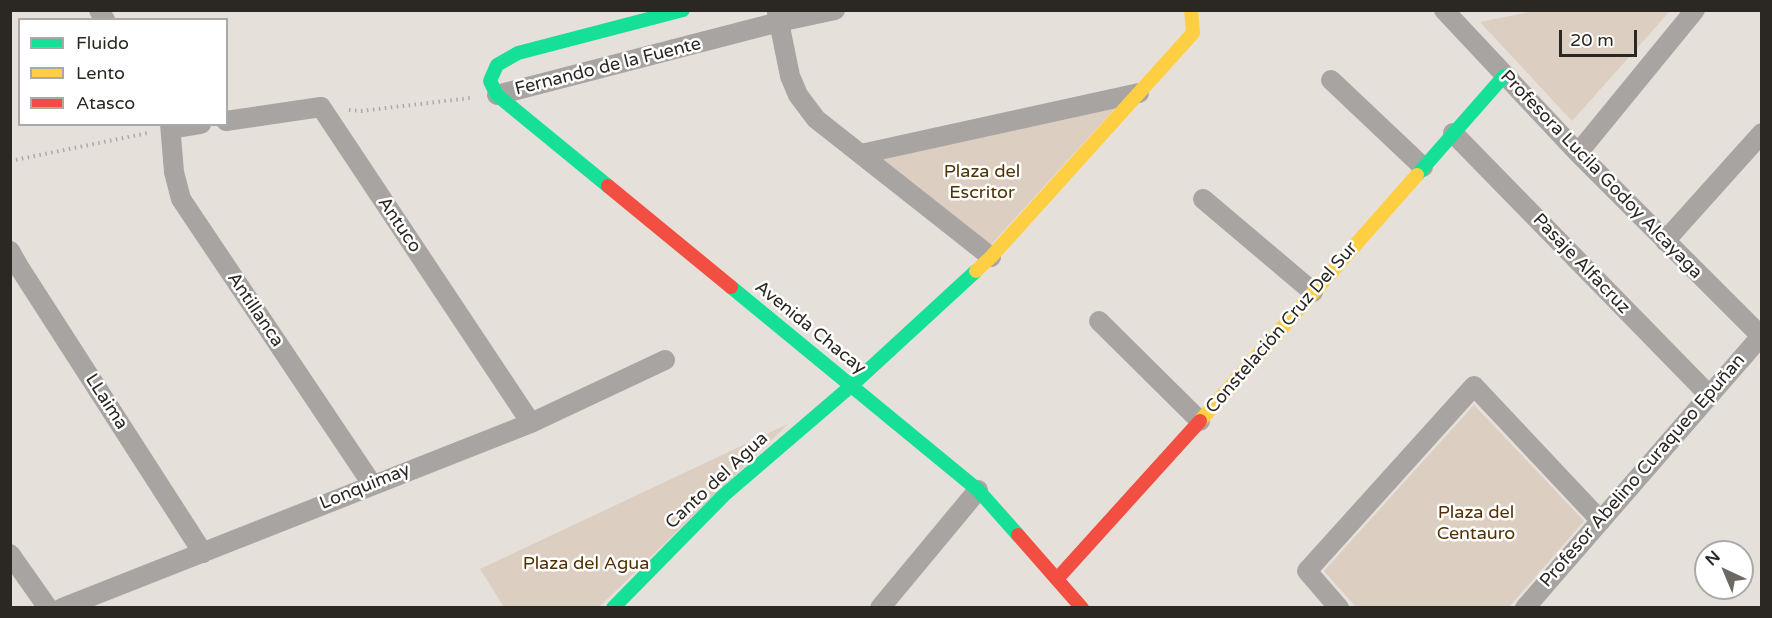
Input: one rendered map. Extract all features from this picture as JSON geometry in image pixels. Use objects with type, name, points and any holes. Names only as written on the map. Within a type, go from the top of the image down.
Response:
[{"type":"street","name":"Fernando de la Fuente","points":[[683,10],[518,53],[497,65],[490,81],[497,95],[778,16],[836,10]]},
{"type":"street","name":"Canto del Agua","points":[[613,608],[724,495],[851,386],[991,257],[1193,33],[1191,10]]},
{"type":"street","name":"Profesora Lucila Godoy Alcayaga","points":[[1444,10],[1578,153],[1761,336]]},
{"type":"street","points":[[1578,153],[1695,10]]},
{"type":"street","points":[[778,16],[790,76],[798,95],[816,119],[991,257]]},
{"type":"street","name":"Constelación Cruz Del Sur","points":[[1057,579],[1200,421],[1504,76]]},
{"type":"street","points":[[1331,80],[1423,167]]},
{"type":"street","points":[[861,154],[1139,93]]},
{"type":"street","name":"Avenida Chacay","points":[[497,95],[978,490],[1082,608]]},
{"type":"street","points":[[228,121],[321,107]]},
{"type":"street","name":"Antuco","points":[[321,107],[531,423]]},
{"type":"street","name":"Antillanca","points":[[170,127],[174,172],[181,199],[372,484]]},
{"type":"street","points":[[1665,241],[1761,133]]},
{"type":"street","name":"Pasaje Alfacruz","points":[[1453,134],[1709,396]]},
{"type":"street","points":[[1203,199],[1313,292]]},
{"type":"street","name":"LLaima","points":[[10,251],[18,267],[202,553]]},
{"type":"street","points":[[1099,321],[1200,421]]},
{"type":"street","name":"Profesor Abelino Curaqueo Epuñan","points":[[1525,608],[1761,336]]},
{"type":"street","name":"Lonquimay","points":[[62,608],[531,423],[665,360]]},
{"type":"street","points":[[1339,608],[1307,571],[1474,386],[1601,521]]},
{"type":"street","points":[[880,608],[978,490]]},
{"type":"street","points":[[10,554],[48,608]]},
{"type":"path","points":[[321,107],[361,111],[497,95]]},
{"type":"path","points":[[10,161],[170,127]]},
{"type":"green space","points":[[1539,10],[1670,11],[1572,121],[1480,22]]},
{"type":"green space","name":"Plaza del Escritor","points":[[1119,104],[988,248],[874,158]]},
{"type":"green space","name":"Plaza del Centauro","points":[[1474,405],[1584,521],[1509,607],[1356,607],[1324,571]]},
{"type":"green space","name":"Plaza del Agua","points":[[788,424],[599,607],[504,607],[480,569]]},
{"type":"traffic: fast","points":[[608,186],[497,95],[490,81],[497,65],[518,53],[683,10]]},
{"type":"traffic: fast","points":[[1417,175],[1504,76]]},
{"type":"traffic: fast","points":[[613,608],[724,495],[851,386],[976,271]]},
{"type":"traffic: fast","points":[[731,287],[978,490],[1018,535]]},
{"type":"traffic: slow","points":[[976,271],[1193,33],[1191,10]]},
{"type":"traffic: slow","points":[[1200,421],[1417,175]]},
{"type":"traffic: jam","points":[[608,186],[731,287]]},
{"type":"traffic: jam","points":[[1057,579],[1200,421]]},
{"type":"traffic: jam","points":[[1018,535],[1082,608]]}]
